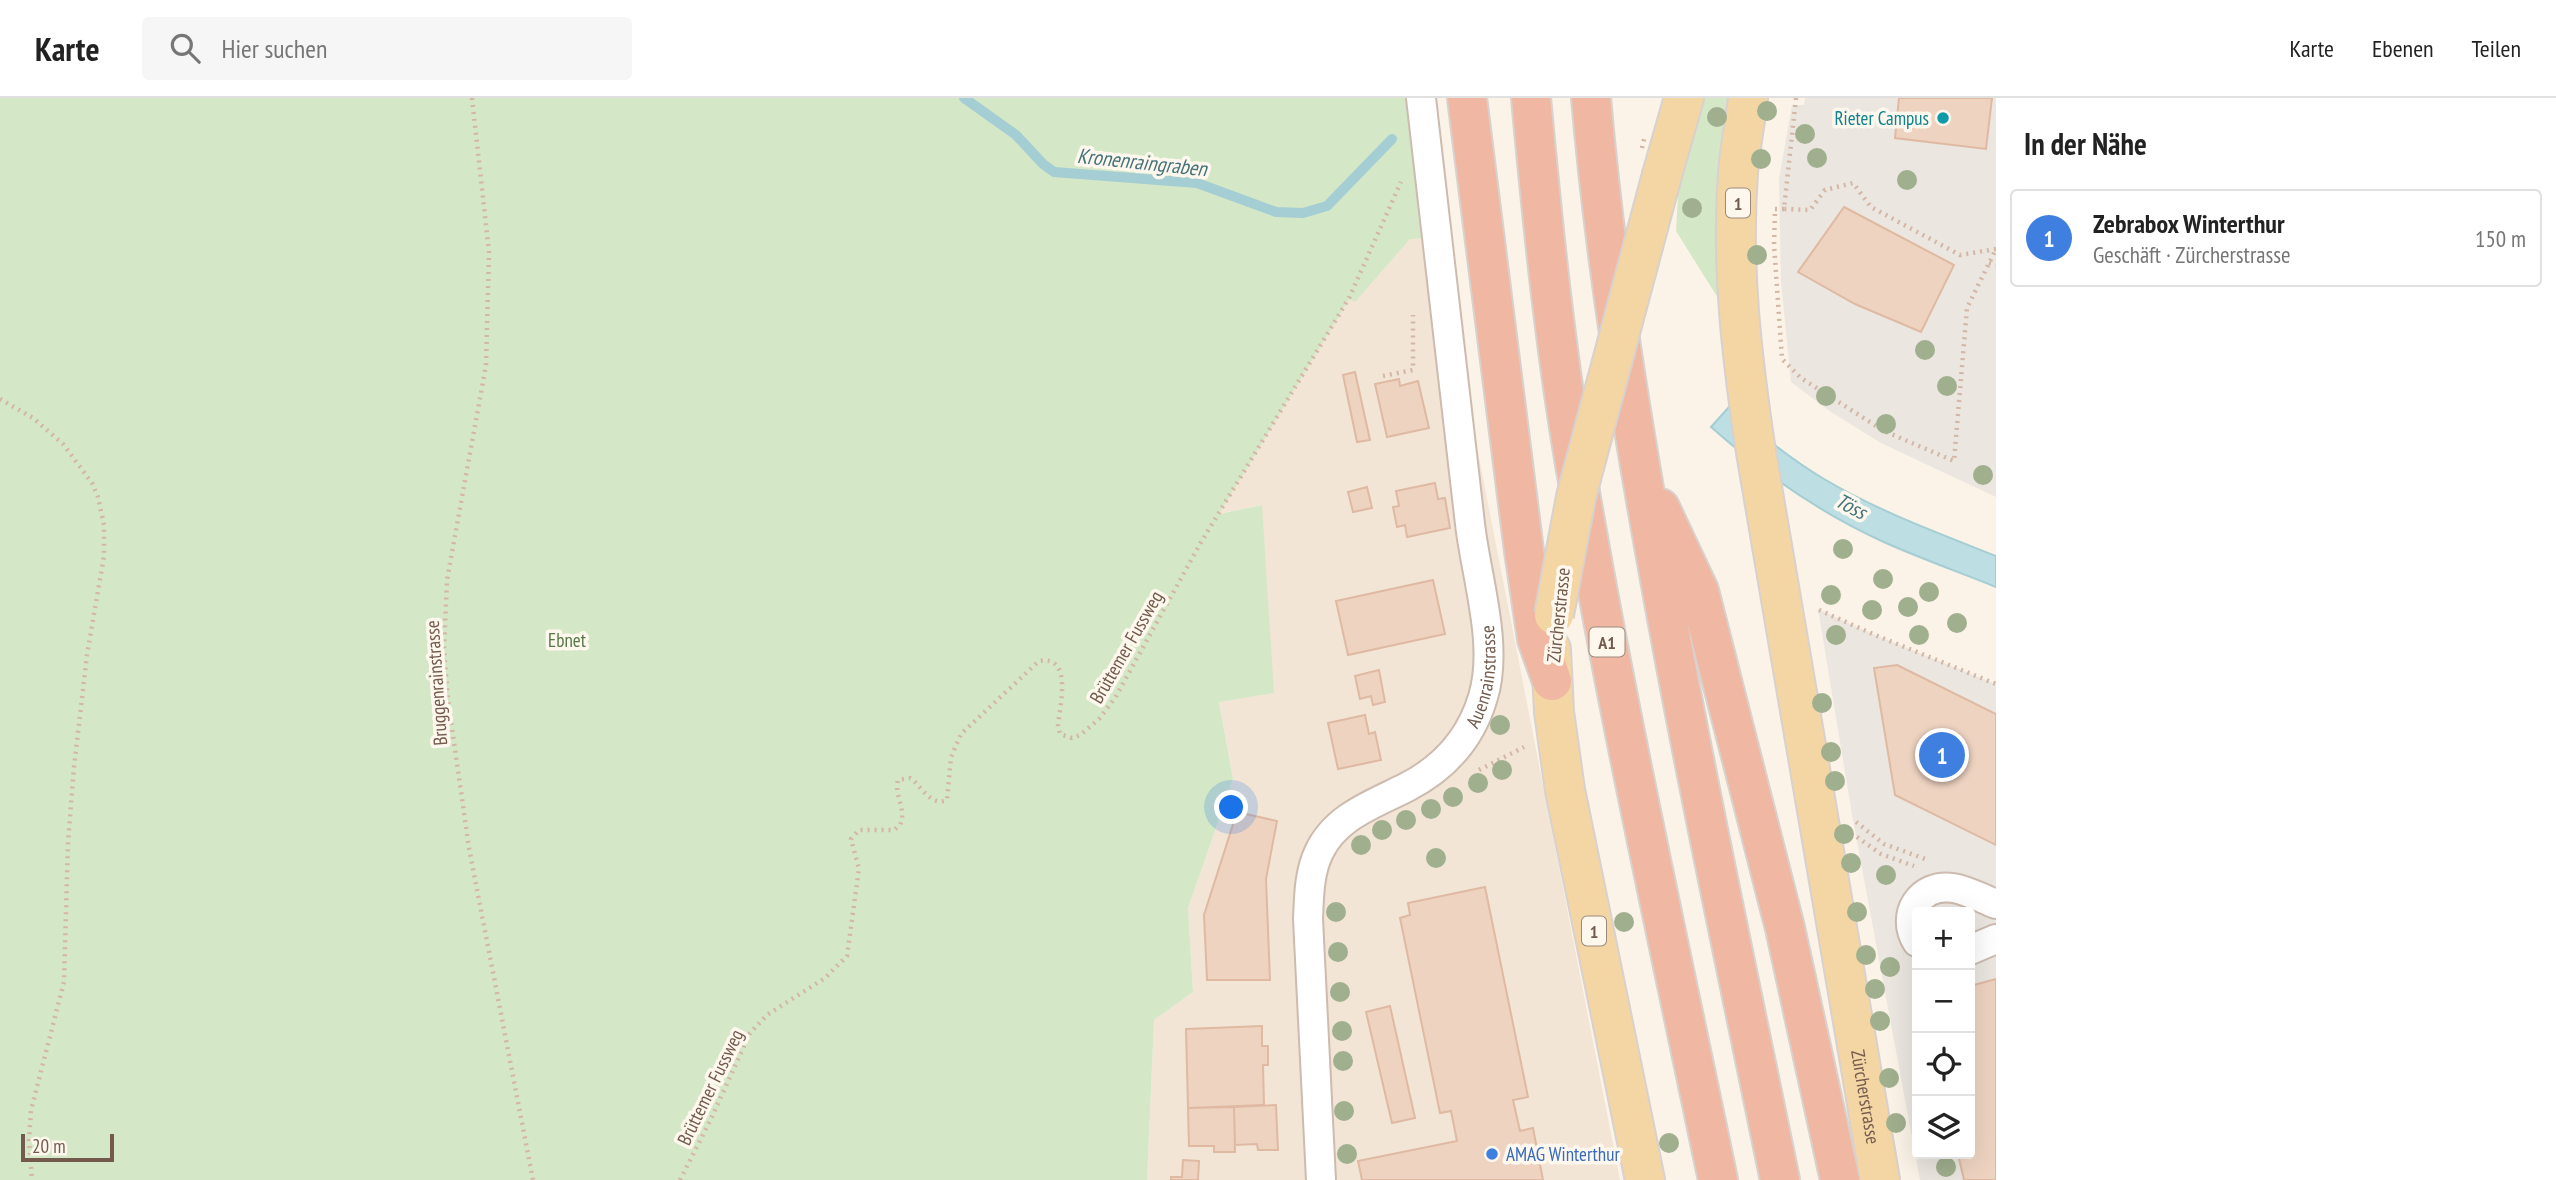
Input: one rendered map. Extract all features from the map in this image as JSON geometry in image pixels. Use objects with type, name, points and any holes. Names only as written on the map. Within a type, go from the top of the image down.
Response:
[{"type":"highway","points":[[1467,98],[1521,531],[1537,639],[1552,681]]},
{"type":"highway","name":"A1","points":[[1531,98],[1553,309],[1578,485],[1612,665],[1718,1180]]},
{"type":"highway","points":[[1591,98],[1611,290],[1638,462],[1702,801],[1780,1180]]},
{"type":"highway","points":[[1638,462],[1699,591],[1785,928],[1840,1180]]},
{"type":"main road","name":"Zürcherstrasse","points":[[1645,1180],[1565,790],[1552,681],[1554,615],[1576,497],[1685,98]]},
{"type":"main road","name":"Zürcherstrasse","points":[[1748,98],[1738,173],[1738,309],[1747,392],[1880,1180]]},
{"type":"street","name":"Auenrainstrasse","points":[[1321,1180],[1308,919],[1309,884],[1313,867],[1320,851],[1338,826],[1353,814],[1432,772],[1454,752],[1478,713],[1487,674],[1485,620],[1471,531],[1420,98]]},
{"type":"street","points":[[1913,907],[1917,899],[1940,888],[1954,888],[1996,904]]},
{"type":"street","points":[[1912,910],[1912,932]]},
{"type":"street","points":[[1975,948],[1996,939]]},
{"type":"path","name":"Bruggenrainstrasse","points":[[472,98],[488,252],[486,365],[447,580],[444,648],[448,700],[469,848],[533,1180]]},
{"type":"path","points":[[1784,209],[1796,99],[1787,100]]},
{"type":"path","name":"Brüttemer Fussweg","points":[[680,1180],[750,1033],[767,1015],[812,987],[847,956],[859,869],[851,839],[859,830],[894,830],[900,825],[903,813],[897,789],[898,780],[910,778],[934,801],[941,803],[947,800],[951,757],[961,734],[1039,661],[1054,662],[1062,673],[1060,734],[1072,738],[1088,729],[1115,698],[1200,544],[1349,299],[1397,189],[1427,152]]},
{"type":"path","points":[[1853,183],[1871,207],[1960,255],[1995,250],[1967,308],[1954,461],[1884,430],[1801,378],[1782,359],[1775,209],[1810,210],[1825,190],[1853,183]]},
{"type":"path","points":[[1989,263],[1996,265]]},
{"type":"path","points":[[0,399],[33,418],[63,443],[92,483],[104,525],[104,556],[87,655],[74,767],[68,842],[64,982],[31,1110],[29,1141],[32,1180]]},
{"type":"path","points":[[1818,609],[1996,684]]},
{"type":"path","points":[[1853,820],[1884,844],[1932,861]]},
{"type":"path","points":[[1855,836],[1881,854],[1936,874],[1954,888]]},
{"type":"shaded area","points":[[1805,98],[1996,98],[1996,497],[1881,443],[1831,412],[1791,382],[1781,281],[1779,179],[1792,105],[1804,105]]},
{"type":"shaded area","points":[[1436,237],[1620,1180],[1147,1180],[1154,1020],[1193,992],[1188,908],[1233,779],[1219,701],[1273,693],[1261,505],[1218,514],[1349,298],[1355,301],[1411,238]]},
{"type":"shaded area","points":[[1818,609],[1996,684],[1996,1180],[1920,1180],[1916,1159],[1975,1159],[1975,907],[1912,907],[1912,1137],[1853,820]]},
{"type":"green space","name":"Ebnet","points":[[0,98],[1419,98],[1436,237],[1410,239],[1355,302],[1349,299],[1219,514],[1262,505],[1274,693],[1219,702],[1233,779],[1188,908],[1193,992],[1154,1020],[1147,1180],[0,1180]]},
{"type":"green space","points":[[1704,98],[1729,98],[1719,224],[1718,298],[1676,231],[1679,180]]},
{"type":"water","name":"Töss","points":[[1729,407],[1787,454],[1845,491],[1909,521],[1996,556],[1996,587],[1862,532],[1794,492],[1711,427]]},
{"type":"building","name":"Rieter Campus","points":[[1899,98],[1992,98],[1986,149],[1895,138]]},
{"type":"building","points":[[1844,207],[1954,265],[1921,332],[1855,304],[1798,272]]},
{"type":"building","points":[[1355,372],[1370,440],[1357,442],[1343,375]]},
{"type":"building","points":[[1399,379],[1400,386],[1418,381],[1429,428],[1387,437],[1375,384]]},
{"type":"building","points":[[1435,483],[1438,499],[1445,498],[1450,528],[1407,537],[1405,525],[1397,527],[1393,507],[1399,506],[1396,491]]},
{"type":"building","points":[[1367,487],[1372,508],[1353,512],[1348,492]]},
{"type":"building","points":[[1433,580],[1445,634],[1348,655],[1336,601]]},
{"type":"building","points":[[1897,665],[1996,714],[1996,845],[1895,795],[1874,668]]},
{"type":"building","points":[[1379,670],[1385,702],[1373,705],[1371,696],[1360,699],[1355,676]]},
{"type":"building","points":[[1365,715],[1369,734],[1375,732],[1381,760],[1338,769],[1328,723]]},
{"type":"building","points":[[1237,812],[1277,821],[1266,879],[1270,980],[1207,980],[1204,915]]},
{"type":"building","points":[[1485,887],[1528,1097],[1513,1100],[1520,1131],[1533,1128],[1543,1180],[1362,1180],[1358,1161],[1457,1141],[1451,1111],[1440,1113],[1400,918],[1410,915],[1408,903]]},
{"type":"building","points":[[1996,979],[1996,1180],[1964,1180],[1959,1159],[1975,1159],[1975,985]]},
{"type":"building","points":[[1390,1006],[1415,1118],[1392,1123],[1366,1012]]},
{"type":"building","points":[[1262,1026],[1262,1046],[1268,1046],[1268,1065],[1263,1065],[1264,1105],[1188,1108],[1186,1029]]},
{"type":"building","points":[[1276,1105],[1278,1150],[1258,1150],[1257,1144],[1235,1145],[1234,1107]]},
{"type":"building","points":[[1234,1107],[1235,1152],[1214,1152],[1214,1146],[1189,1146],[1188,1108]]},
{"type":"building","points":[[1183,1160],[1199,1161],[1198,1180],[1171,1180],[1171,1177],[1182,1177]]},
{"type":"waterway","name":"Kronenraingraben","points":[[964,98],[1016,135],[1054,172],[1197,183],[1276,212],[1303,213],[1327,206],[1392,139]]},
{"type":"place","name":"Rieter Campus","points":[[1943,118]]},
{"type":"place","name":"Zebrabox Winterthur","points":[[1942,755]]},
{"type":"place","name":"AMAG Winterthur","points":[[1492,1154]]}]
